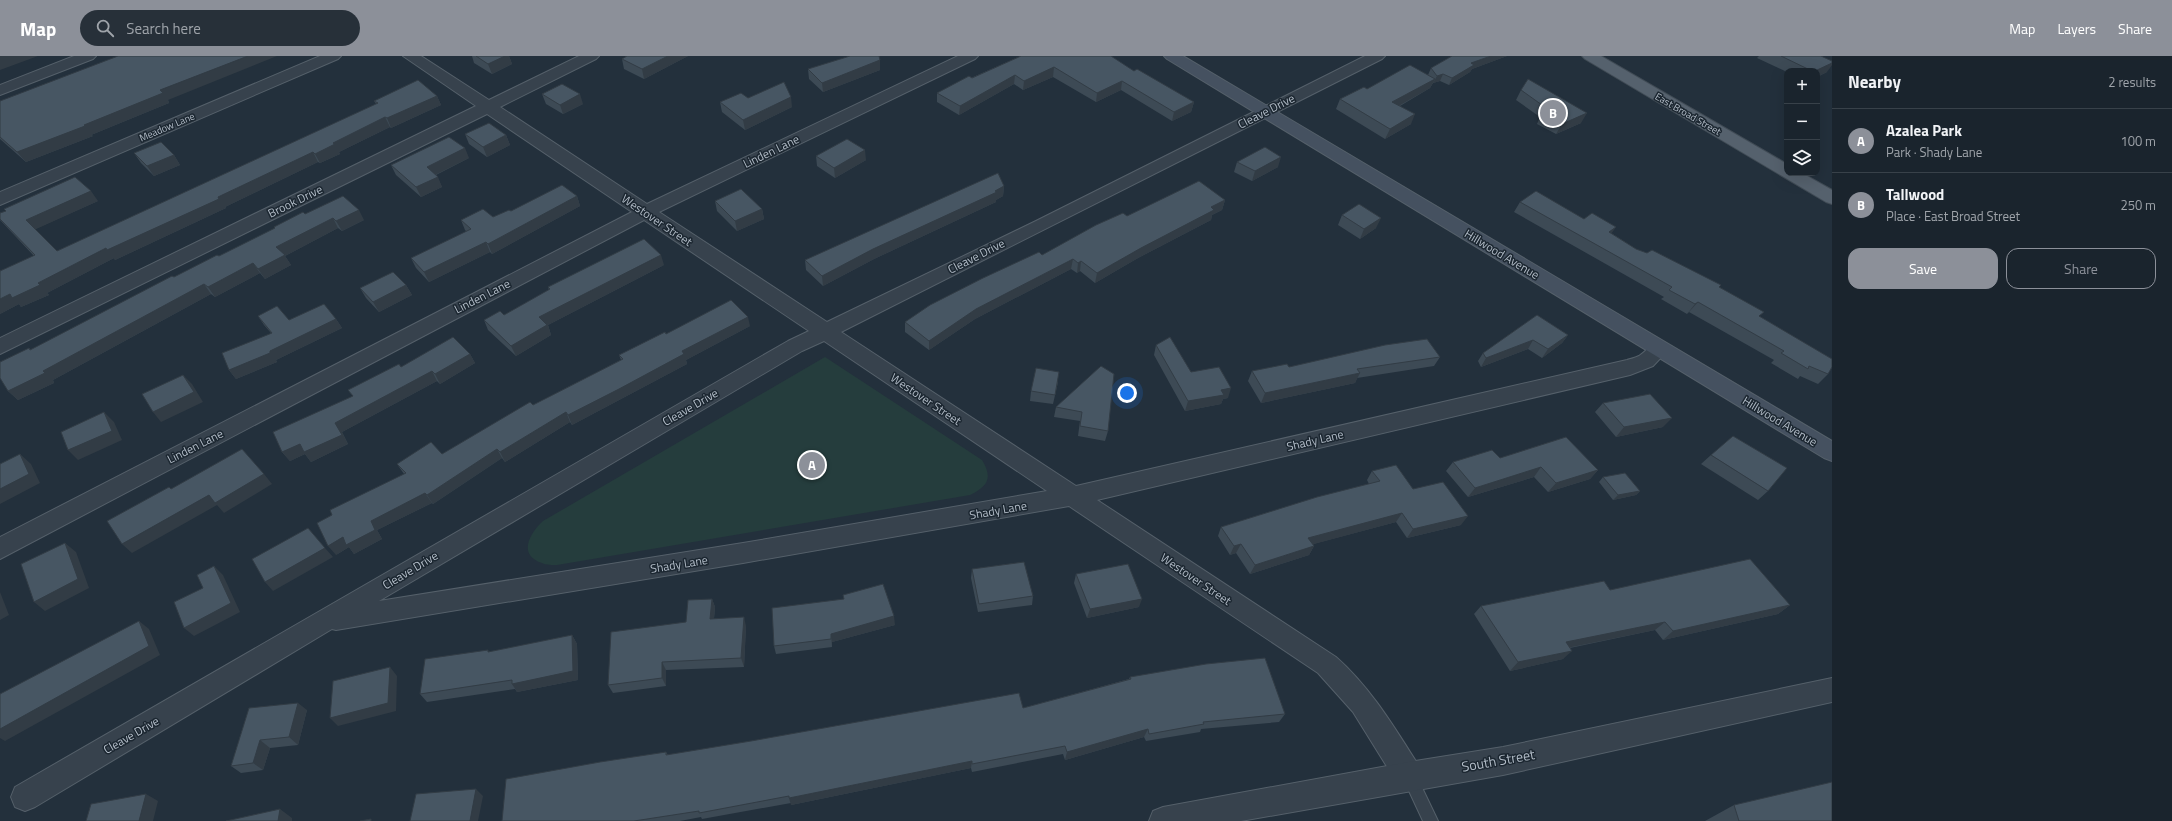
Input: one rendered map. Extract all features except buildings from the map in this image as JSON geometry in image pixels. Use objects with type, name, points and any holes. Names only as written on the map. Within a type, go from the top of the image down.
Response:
[{"type":"main road","name":"Hillwood Avenue","points":[[1172,56],[1832,452]]},
{"type":"main road","name":"East Broad Street","points":[[1590,56],[1784,170]]},
{"type":"main road","points":[[1795,176],[1832,198]]},
{"type":"street","points":[[0,90],[88,56]]},
{"type":"street","name":"Meadow Lane","points":[[0,199],[334,56]]},
{"type":"street","name":"Westover Street","points":[[411,56],[1320,661],[1344,679],[1364,703],[1409,776]]},
{"type":"street","name":"Brook Drive","points":[[0,347],[591,56]]},
{"type":"street","name":"Linden Lane","points":[[0,549],[645,212],[970,56]]},
{"type":"street","name":"Cleave Drive","points":[[24,798],[432,557],[795,346],[1042,225],[1265,111],[1377,56]]},
{"type":"street","name":"Shady Lane","points":[[325,621],[751,552],[1072,496],[1630,367],[1646,361],[1659,349]]},
{"type":"street","name":"South Street","points":[[1163,821],[1503,760],[1832,690]]},
{"type":"lane","points":[[1409,776],[1431,821]]},
{"type":"green space","points":[[825,357],[982,460],[988,477],[985,485],[970,495],[557,565],[544,564],[534,559],[530,555],[528,544],[530,537],[543,521]]},
{"type":"place","name":"Tallwood","points":[[1553,113]]},
{"type":"place","name":"Azalea Park","points":[[812,465]]}]
